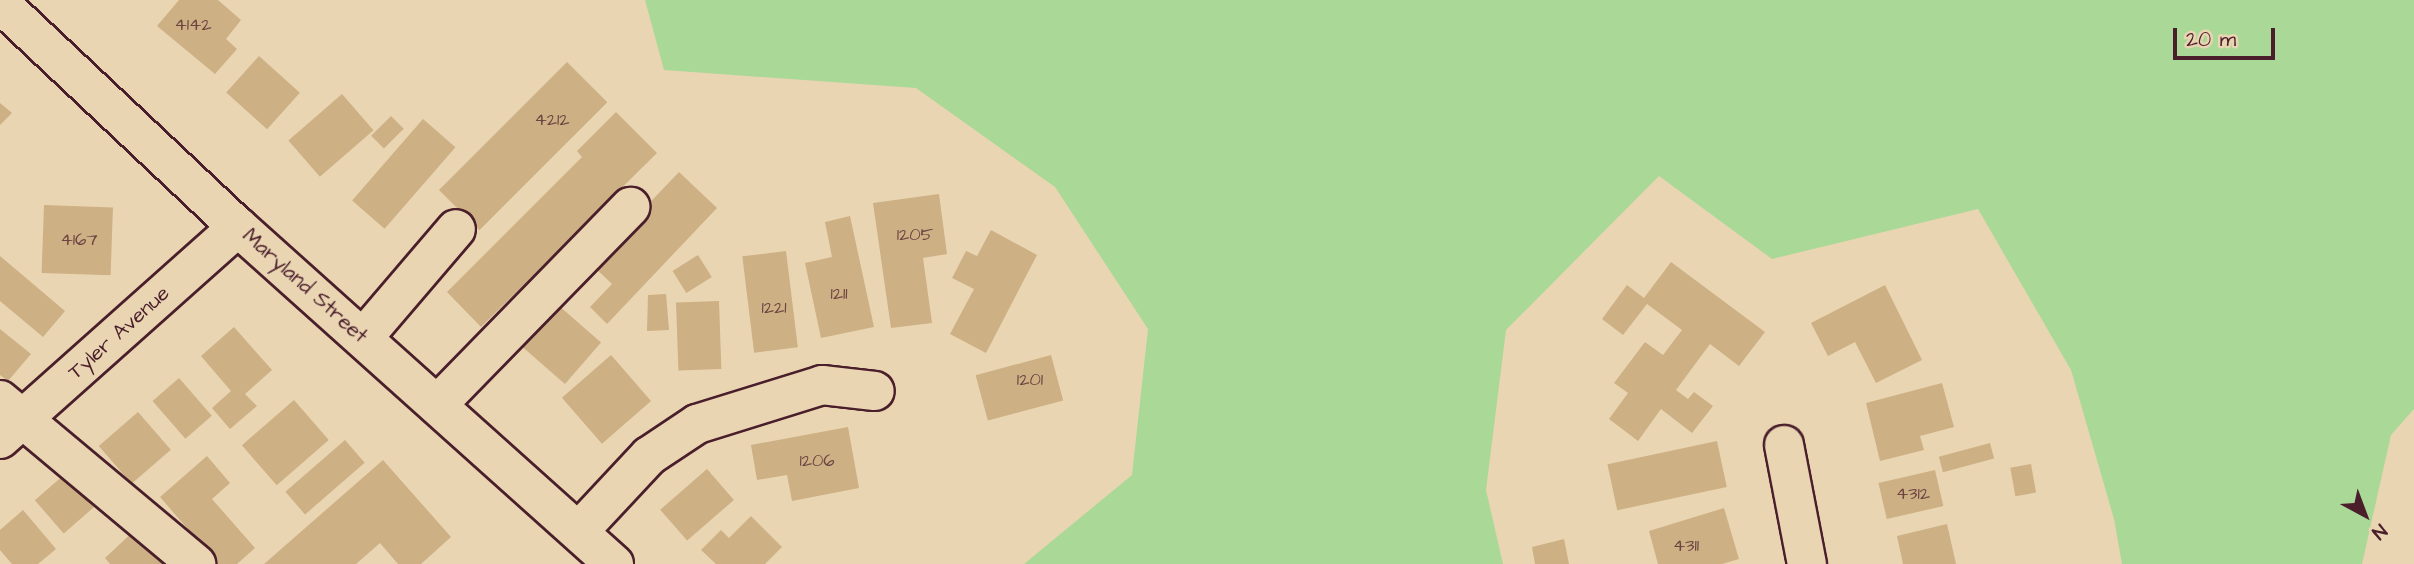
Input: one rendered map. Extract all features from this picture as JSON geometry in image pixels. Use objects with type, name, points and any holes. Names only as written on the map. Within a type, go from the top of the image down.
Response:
[{"type":"street","name":"Maryland Street","points":[[0,2],[238,227],[614,564]]},
{"type":"street","points":[[437,405],[630,207]]},
{"type":"street","name":"Tyler Avenue","points":[[8,419],[238,227]]},
{"type":"street","points":[[363,338],[456,229]]},
{"type":"street","points":[[579,531],[649,456],[697,424],[822,385],[875,391]]},
{"type":"street","points":[[8,419],[196,564]]},
{"type":"street","points":[[1784,445],[1807,564]]},
{"type":"green space","points":[[645,0],[2414,0],[2414,409],[2391,435],[2362,564],[2122,564],[2114,519],[2071,370],[1978,209],[1772,259],[1659,176],[1506,330],[1486,490],[1503,564],[1024,564],[1132,475],[1148,329],[1055,187],[916,88],[664,70]]},
{"type":"building","points":[[179,0],[218,0],[241,20],[226,39],[237,49],[215,74],[157,26]]},
{"type":"building","points":[[259,56],[300,93],[267,129],[226,92]]},
{"type":"building","points":[[567,62],[607,102],[479,230],[439,190]]},
{"type":"building","points":[[342,94],[373,130],[320,177],[288,141]]},
{"type":"building","points":[[0,103],[12,113],[0,125]]},
{"type":"building","points":[[616,112],[657,153],[481,327],[447,292],[582,157],[577,151]]},
{"type":"building","points":[[391,116],[404,129],[384,149],[371,136]]},
{"type":"building","points":[[423,119],[455,147],[385,229],[352,201]]},
{"type":"building","points":[[679,172],[717,208],[607,324],[590,307],[612,284],[591,264]]},
{"type":"building","points":[[939,194],[947,254],[923,258],[932,323],[891,328],[873,203]]},
{"type":"building","points":[[44,205],[113,207],[111,275],[42,273]]},
{"type":"building","points":[[850,216],[874,327],[821,338],[805,263],[832,257],[825,222]]},
{"type":"building","points":[[991,230],[1037,255],[986,353],[950,334],[974,289],[952,278],[966,251],[977,256]]},
{"type":"building","points":[[786,251],[798,347],[754,353],[742,256]]},
{"type":"building","points":[[698,255],[712,277],[686,293],[673,271]]},
{"type":"building","points":[[0,256],[65,311],[43,337],[0,301]]},
{"type":"building","points":[[1671,262],[1765,332],[1739,366],[1710,344],[1676,390],[1688,399],[1694,392],[1713,406],[1692,433],[1661,409],[1638,441],[1609,419],[1628,393],[1614,383],[1645,342],[1663,355],[1682,330],[1647,304],[1623,335],[1602,319],[1627,285],[1644,298]]},
{"type":"building","points":[[1885,285],[1922,360],[1876,383],[1855,342],[1828,356],[1811,323]]},
{"type":"building","points":[[666,294],[669,330],[647,331],[648,295]]},
{"type":"building","points":[[719,301],[721,369],[678,370],[676,303]]},
{"type":"building","points":[[558,305],[601,342],[565,384],[522,347]]},
{"type":"building","points":[[234,327],[272,370],[245,394],[257,406],[230,429],[212,408],[231,391],[201,356]]},
{"type":"building","points":[[0,329],[31,354],[8,381],[0,375]]},
{"type":"building","points":[[611,355],[651,401],[602,444],[562,398]]},
{"type":"building","points":[[1051,355],[1063,400],[988,421],[976,375]]},
{"type":"building","points":[[179,378],[212,416],[185,439],[153,401]]},
{"type":"building","points":[[1942,383],[1954,427],[1920,436],[1924,450],[1880,461],[1866,403]]},
{"type":"building","points":[[294,400],[329,440],[277,485],[242,445]]},
{"type":"building","points":[[138,412],[171,450],[132,484],[99,446]]},
{"type":"building","points":[[848,427],[859,488],[792,501],[787,475],[757,480],[751,445]]},
{"type":"building","points":[[345,440],[365,463],[305,514],[285,492]]},
{"type":"building","points":[[1717,441],[1727,487],[1617,510],[1607,464]]},
{"type":"building","points":[[1990,443],[1994,458],[1943,472],[1939,457]]},
{"type":"building","points":[[207,456],[230,483],[212,499],[255,548],[237,564],[218,564],[160,497]]},
{"type":"building","points":[[383,460],[451,537],[421,564],[398,564],[380,543],[356,564],[264,564]]},
{"type":"building","points":[[2031,464],[2036,493],[2015,496],[2010,468]]},
{"type":"building","points":[[707,469],[734,500],[687,541],[660,510]]},
{"type":"building","points":[[1935,470],[1943,506],[1887,519],[1878,483]]},
{"type":"building","points":[[65,474],[94,507],[64,533],[35,500]]},
{"type":"building","points":[[1724,508],[1739,559],[1722,564],[1658,564],[1649,531]]},
{"type":"building","points":[[23,510],[56,549],[38,564],[12,564],[0,550],[0,530]]},
{"type":"building","points":[[751,516],[782,547],[765,564],[716,564],[701,550],[721,530],[729,538]]},
{"type":"building","points":[[1947,524],[1956,564],[1903,564],[1897,536]]},
{"type":"building","points":[[136,529],[167,564],[110,564],[105,558]]},
{"type":"building","points":[[1564,539],[1569,564],[1535,564],[1532,547]]}]
